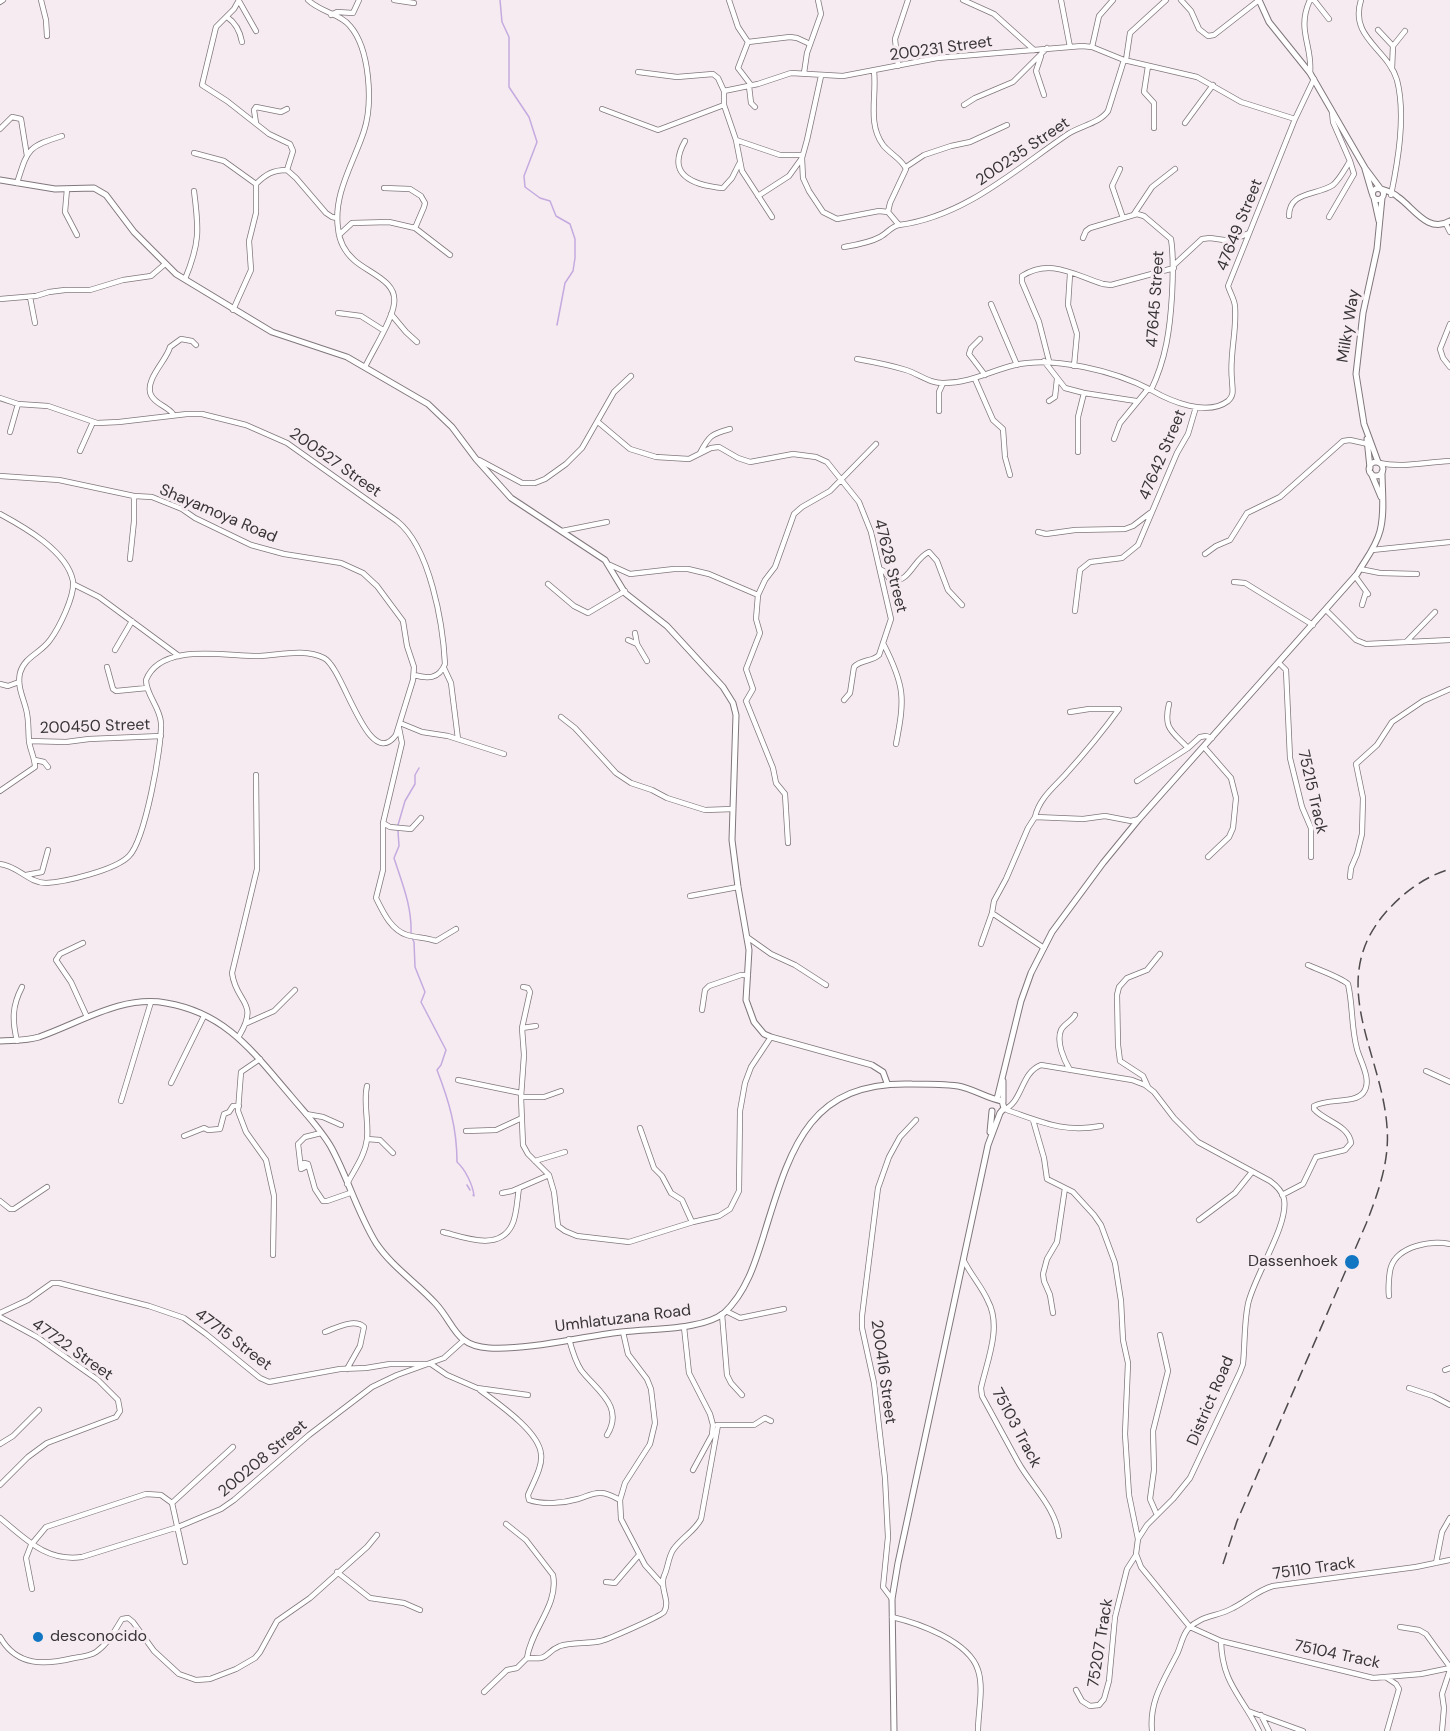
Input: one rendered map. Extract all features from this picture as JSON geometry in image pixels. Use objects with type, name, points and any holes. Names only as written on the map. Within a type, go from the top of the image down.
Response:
[{"type":"street","points":[[41,0],[48,36]]},
{"type":"street","points":[[308,0],[320,10],[350,25],[364,51],[368,66],[367,119],[347,174],[337,218],[339,235],[346,250],[353,259],[391,288],[394,294],[395,302],[391,314],[365,366]]},
{"type":"street","points":[[331,15],[337,12],[353,13],[359,0]]},
{"type":"street","points":[[394,0],[414,3]]},
{"type":"street","points":[[729,0],[738,27],[748,42]]},
{"type":"street","points":[[804,73],[810,44],[821,15],[818,0]]},
{"type":"street","points":[[898,66],[895,39],[909,0]]},
{"type":"street","points":[[963,0],[994,14],[1034,50]]},
{"type":"street","points":[[1061,0],[1070,47]]},
{"type":"street","points":[[1092,47],[1099,16],[1113,0]]},
{"type":"street","name":"200235 Street","points":[[844,247],[876,239],[898,225],[907,225],[942,214],[968,202],[1071,132],[1104,116],[1108,111],[1125,60],[1130,33],[1166,0]]},
{"type":"street","points":[[1180,0],[1191,11],[1199,29],[1208,36],[1214,35],[1259,0]]},
{"type":"street","name":"Milky Way","points":[[1259,0],[1269,22],[1310,73],[1365,168],[1380,189]]},
{"type":"street","points":[[1310,73],[1311,62],[1304,28],[1310,0],[1314,0],[1329,19]]},
{"type":"street","points":[[1361,0],[1358,10],[1360,24],[1368,39],[1392,69],[1398,84],[1400,110],[1393,194]]},
{"type":"street","points":[[256,31],[239,1],[216,27],[202,85],[269,134],[291,146],[292,156],[287,170]]},
{"type":"street","points":[[227,16],[236,24],[242,42]]},
{"type":"street","points":[[1378,30],[1393,46]]},
{"type":"street","points":[[1392,69],[1393,46],[1405,31]]},
{"type":"street","points":[[748,42],[790,37],[810,44]]},
{"type":"street","points":[[748,42],[738,68],[750,85],[751,103],[755,107]]},
{"type":"street","name":"200231 Street","points":[[724,91],[791,74],[843,75],[937,58],[1047,48],[1092,47],[1125,60],[1188,74],[1252,106],[1295,120]]},
{"type":"street","points":[[964,105],[1013,82],[1047,48]]},
{"type":"street","points":[[1042,53],[1036,71],[1044,95]]},
{"type":"street","points":[[1148,66],[1144,92],[1154,103],[1154,128]]},
{"type":"street","points":[[874,71],[875,130],[888,151],[906,167],[906,173],[893,195],[888,212]]},
{"type":"street","points":[[638,72],[677,77],[711,73],[718,78],[724,91],[724,105],[736,140],[739,163],[749,183],[772,217]]},
{"type":"street","points":[[758,196],[789,176],[802,156],[821,76]]},
{"type":"street","name":"47649 Street","points":[[940,383],[964,382],[1017,365],[1047,361],[1128,378],[1175,403],[1196,407],[1220,405],[1232,395],[1235,305],[1228,286],[1295,120],[1314,80]]},
{"type":"street","points":[[1185,123],[1213,85]]},
{"type":"street","points":[[602,109],[658,130],[724,105]]},
{"type":"street","points":[[256,123],[254,110],[256,107],[281,112],[287,109]]},
{"type":"street","points":[[1329,217],[1354,174],[1333,122],[1332,109]]},
{"type":"street","points":[[0,129],[12,117],[21,119],[27,156]]},
{"type":"street","points":[[906,167],[924,155],[970,142],[1007,124]]},
{"type":"street","points":[[17,183],[27,156],[39,143],[62,136]]},
{"type":"street","points":[[736,140],[780,155],[802,156]]},
{"type":"street","points":[[685,141],[680,151],[678,165],[684,175],[693,182],[723,188],[739,163]]},
{"type":"street","points":[[194,153],[224,161],[256,184]]},
{"type":"street","points":[[802,156],[802,170],[806,184],[819,208],[827,216],[837,219],[888,212]]},
{"type":"street","points":[[1289,216],[1289,209],[1294,200],[1302,195],[1318,192],[1335,183],[1350,161]]},
{"type":"street","name":"Milky Way","points":[[1365,168],[1379,225]]},
{"type":"street","points":[[1120,169],[1113,186],[1123,218]]},
{"type":"street","points":[[1083,238],[1090,228],[1134,214],[1152,187],[1175,169]]},
{"type":"street","points":[[233,310],[251,270],[249,241],[256,213],[256,184],[270,172],[287,170],[326,213],[337,218]]},
{"type":"street","points":[[0,180],[44,188],[100,190],[134,232],[165,264],[185,279],[272,332],[347,357],[428,404],[440,414],[511,498],[610,565],[630,574],[674,568],[688,569],[709,574],[758,595]]},
{"type":"street","points":[[384,188],[410,189],[421,196],[425,203],[416,228]]},
{"type":"street","points":[[1393,194],[1377,199],[1373,195],[1376,188],[1393,194],[1429,223],[1434,225],[1448,223],[1450,232]]},
{"type":"street","points":[[67,189],[65,212],[77,235]]},
{"type":"street","points":[[1380,189],[1383,193],[1382,197]]},
{"type":"street","points":[[185,279],[196,249],[199,232],[194,191]]},
{"type":"street","name":"Milky Way","points":[[1382,197],[1377,249],[1363,313],[1356,368],[1370,470],[1382,498]]},
{"type":"street","points":[[888,212],[898,225]]},
{"type":"street","name":"47645 Street","points":[[1134,214],[1144,216],[1170,238],[1174,266],[1168,340],[1160,370],[1149,390]]},
{"type":"street","points":[[339,235],[347,226],[355,223],[393,223],[416,228],[450,255]]},
{"type":"street","points":[[1136,401],[1065,388],[1047,361],[1043,333],[1021,277],[1041,268],[1057,268],[1070,274],[1111,285],[1174,266],[1203,240],[1210,238],[1231,241],[1250,232]]},
{"type":"street","points":[[0,299],[30,297],[65,290],[90,290],[123,280],[148,276],[165,264]]},
{"type":"street","points":[[1070,274],[1068,305],[1077,334],[1074,366]]},
{"type":"street","points":[[30,297],[35,322]]},
{"type":"street","points":[[991,304],[1017,365]]},
{"type":"street","points":[[338,313],[361,316],[383,330]]},
{"type":"street","points":[[391,314],[406,333],[417,342]]},
{"type":"street","points":[[1450,324],[1440,349],[1450,367]]},
{"type":"street","points":[[173,414],[152,397],[150,387],[160,362],[170,347],[181,339],[192,341],[196,345]]},
{"type":"street","points":[[981,339],[971,348],[969,354],[985,375]]},
{"type":"street","points":[[857,359],[908,371],[924,379],[940,383],[939,411]]},
{"type":"street","points":[[476,459],[517,481],[529,484],[540,481],[576,455],[616,389],[631,376]]},
{"type":"street","points":[[975,379],[993,420],[1003,429],[1005,457],[1010,475]]},
{"type":"street","points":[[1049,401],[1055,397],[1057,379]]},
{"type":"street","points":[[1114,439],[1118,426],[1136,401],[1149,390]]},
{"type":"street","points":[[1078,452],[1078,417],[1084,393]]},
{"type":"street","name":"200527 Street","points":[[0,398],[18,404],[48,406],[93,422],[119,422],[173,414],[202,414],[255,428],[279,438],[402,525],[425,564],[435,595],[444,668],[451,683],[458,739]]},
{"type":"street","points":[[10,432],[18,404]]},
{"type":"street","name":"47642 Street","points":[[1075,611],[1077,577],[1080,570],[1090,562],[1119,559],[1135,549],[1177,453],[1188,434],[1196,407]]},
{"type":"street","points":[[81,451],[93,422]]},
{"type":"street","name":"47628 Street","points":[[598,422],[637,452],[671,459],[689,459],[711,448],[719,447],[750,462],[788,454],[816,457],[827,462],[863,509],[871,532],[891,619],[883,643]]},
{"type":"street","points":[[699,456],[710,436],[730,429]]},
{"type":"street","name":"Milky Way","points":[[1366,431],[1379,463]]},
{"type":"street","points":[[1206,554],[1216,546],[1230,540],[1247,513],[1280,497],[1342,441],[1350,440],[1368,444]]},
{"type":"street","points":[[788,843],[785,794],[776,783],[773,768],[747,701],[753,689],[746,669],[760,633],[755,607],[765,580],[775,567],[794,514],[830,491],[876,444]]},
{"type":"street","points":[[1398,466],[1375,475],[1370,470],[1372,464],[1379,463],[1398,466],[1450,461]]},
{"type":"street","points":[[1379,463],[1382,472]]},
{"type":"street","name":"Milky Way","points":[[999,1101],[1021,1001],[1031,973],[1044,948],[1075,900],[1139,819],[1355,576],[1372,550],[1380,532],[1383,514],[1382,472]]},
{"type":"street","name":"Shayamoya Road","points":[[0,476],[59,480],[163,500],[251,545],[284,554],[341,562],[363,573],[377,586],[403,621],[414,675],[399,725],[402,743],[383,823],[383,870],[376,898],[393,927],[408,936],[424,936],[436,941],[456,928]]},
{"type":"street","points":[[130,559],[134,496]]},
{"type":"street","points":[[1038,532],[1046,534],[1075,530],[1125,529],[1152,512]]},
{"type":"street","points":[[0,514],[42,540],[66,568],[73,584],[59,626],[45,646],[23,665],[19,682],[27,714],[29,741],[35,767],[0,791]]},
{"type":"street","points":[[562,531],[607,522]]},
{"type":"street","points":[[1372,550],[1450,542]]},
{"type":"street","points":[[880,569],[891,580],[898,581],[929,552],[937,561],[948,590],[962,605]]},
{"type":"street","points":[[610,565],[625,591],[667,626],[723,687],[733,703],[736,727],[732,840],[747,937],[749,959],[746,1000],[751,1016],[758,1028],[771,1037],[872,1065],[883,1072],[887,1083]]},
{"type":"street","points":[[1360,568],[1380,573],[1417,574]]},
{"type":"street","points":[[1355,576],[1367,593],[1362,605]]},
{"type":"street","points":[[1234,582],[1251,586],[1313,625]]},
{"type":"street","points":[[73,584],[99,597],[180,657]]},
{"type":"street","points":[[548,584],[574,606],[588,614],[625,591]]},
{"type":"street","points":[[1326,610],[1361,643],[1450,640]]},
{"type":"street","points":[[1406,642],[1435,612]]},
{"type":"street","points":[[115,650],[132,621]]},
{"type":"street","points":[[635,633],[637,644],[646,661]]},
{"type":"street","points":[[628,640],[637,644]]},
{"type":"street","points":[[844,700],[850,690],[854,667],[860,662],[875,659],[883,643]]},
{"type":"street","points":[[883,643],[896,669],[902,692],[896,744]]},
{"type":"street","points":[[0,864],[14,867],[40,882],[56,881],[114,866],[131,855],[145,817],[161,736],[159,714],[147,688],[146,680],[153,668],[180,657],[210,652],[246,656],[299,653],[319,656],[330,662],[339,676],[364,729],[372,740],[382,744],[387,743],[396,735],[399,725],[458,739],[504,754]]},
{"type":"street","name":"75215 Track","points":[[1279,663],[1286,670],[1290,758],[1302,807],[1311,828],[1311,857]]},
{"type":"street","points":[[108,667],[113,689],[116,691],[147,688]]},
{"type":"street","points":[[414,675],[433,677],[442,672],[444,668]]},
{"type":"street","points":[[0,684],[8,686],[19,682]]},
{"type":"street","points":[[1350,877],[1350,868],[1357,854],[1362,834],[1363,798],[1355,767],[1358,761],[1377,745],[1389,726],[1423,701],[1450,689]]},
{"type":"street","points":[[733,703],[747,701]]},
{"type":"street","points":[[1169,704],[1167,724],[1188,748]]},
{"type":"street","points":[[981,944],[992,914],[994,901],[1037,810],[1050,788],[1064,776],[1119,708],[1089,708],[1070,712]]},
{"type":"street","points":[[561,717],[575,728],[616,773],[631,783],[705,810],[733,809]]},
{"type":"street","name":"200450 Street","points":[[29,741],[66,742],[161,736]]},
{"type":"street","points":[[1137,781],[1188,748],[1200,737],[1212,738]]},
{"type":"street","points":[[1204,747],[1231,778],[1236,798],[1233,828],[1229,837],[1208,857]]},
{"type":"street","points":[[35,760],[44,762],[48,767]]},
{"type":"street","points":[[239,1036],[247,1023],[248,1011],[232,973],[257,869],[256,775]]},
{"type":"street","points":[[1035,817],[1070,819],[1105,816],[1123,820],[1139,819]]},
{"type":"street","points":[[383,823],[390,827],[411,829],[421,818]]},
{"type":"street","points":[[26,875],[42,872],[48,849]]},
{"type":"street","points":[[690,896],[738,887]]},
{"type":"street","points":[[992,914],[1044,948]]},
{"type":"street","points":[[747,937],[771,954],[795,965],[826,985]]},
{"type":"street","points":[[83,943],[60,954],[57,958],[87,1017]]},
{"type":"street","points":[[1160,954],[1147,970],[1127,978],[1117,995],[1120,1061],[1143,1076],[1148,1087],[1198,1142],[1275,1185],[1282,1195],[1303,1184],[1316,1157],[1345,1150],[1351,1143],[1350,1136],[1319,1115],[1314,1106],[1358,1097],[1364,1092],[1366,1086],[1367,1077],[1353,1034],[1348,984],[1342,979],[1308,965]]},
{"type":"street","points":[[702,1010],[705,990],[709,986],[741,975],[748,975]]},
{"type":"street","points":[[17,1041],[12,1014],[22,987]]},
{"type":"street","points":[[523,987],[528,988],[530,992],[522,1028],[524,1055],[521,1095],[524,1145],[549,1175],[554,1192],[558,1226],[577,1236],[629,1242],[719,1216],[730,1209],[739,1191],[740,1111],[745,1083],[771,1037]]},
{"type":"street","points":[[247,1023],[274,1011],[295,990]]},
{"type":"street","points":[[121,1101],[151,1002]]},
{"type":"street","points":[[0,1041],[17,1041],[40,1036],[87,1017],[131,1004],[151,1002],[175,1005],[204,1016],[239,1036],[306,1114],[332,1149],[358,1210],[378,1245],[400,1270],[437,1305],[452,1329],[464,1340]]},
{"type":"street","points":[[1070,1070],[1063,1056],[1060,1033],[1075,1015]]},
{"type":"street","points":[[171,1083],[204,1016]]},
{"type":"street","points":[[522,1028],[536,1026]]},
{"type":"street","points":[[260,1059],[241,1072],[238,1111],[246,1132],[266,1160],[274,1196],[273,1255]]},
{"type":"street","points":[[990,1137],[1003,1111],[1015,1099],[1028,1073],[1045,1064],[1132,1080],[1148,1087]]},
{"type":"street","points":[[1426,1071],[1450,1082]]},
{"type":"street","points":[[458,1080],[521,1095],[544,1097],[561,1091]]},
{"type":"street","points":[[742,1395],[730,1383],[727,1375],[724,1312],[746,1283],[783,1174],[803,1133],[831,1103],[864,1087],[887,1083],[949,1085],[966,1088],[980,1095],[1008,1103],[1015,1099]]},
{"type":"street","points":[[346,1184],[360,1160],[367,1139],[365,1096],[367,1086]]},
{"type":"street","points":[[980,1095],[992,1110],[1079,1130],[1101,1125]]},
{"type":"street","points":[[894,1731],[892,1599],[903,1536],[990,1137],[991,1103],[999,1101]]},
{"type":"street","points":[[999,1101],[1003,1111]]},
{"type":"street","points":[[184,1136],[204,1128],[220,1129],[224,1114],[229,1112],[233,1106],[239,1106]]},
{"type":"street","points":[[306,1114],[323,1117],[341,1125]]},
{"type":"street","points":[[466,1131],[496,1130],[522,1118]]},
{"type":"street","name":"200416 Street","points":[[892,1599],[883,1587],[888,1537],[885,1478],[874,1383],[862,1328],[862,1316],[878,1188],[889,1157],[900,1137],[916,1120]]},
{"type":"street","points":[[1033,1120],[1044,1158],[1046,1176],[1050,1181],[1079,1198],[1101,1225],[1115,1263],[1123,1340],[1128,1363],[1125,1434],[1129,1495],[1138,1539],[1136,1555],[1141,1567],[1190,1627],[1221,1641],[1224,1672],[1259,1731]]},
{"type":"street","points":[[640,1128],[654,1168],[662,1176],[669,1192],[682,1200],[692,1222]]},
{"type":"street","points":[[321,1133],[305,1137],[298,1144],[301,1169],[305,1167],[304,1163],[308,1164],[315,1189],[323,1201],[350,1193]]},
{"type":"street","points":[[367,1139],[380,1140],[393,1153]]},
{"type":"street","points":[[535,1161],[565,1152]]},
{"type":"street","points":[[1199,1221],[1242,1187],[1252,1172]]},
{"type":"street","points":[[502,1193],[549,1175]]},
{"type":"street","points":[[0,1201],[10,1209],[14,1209],[47,1187]]},
{"type":"street","points":[[442,1232],[484,1241],[501,1238],[512,1225],[519,1188]]},
{"type":"street","points":[[1053,1313],[1043,1274],[1047,1259],[1057,1242],[1065,1188]]},
{"type":"street","name":"District Road","points":[[1138,1539],[1141,1532],[1185,1487],[1240,1372],[1243,1364],[1247,1306],[1282,1221],[1284,1204],[1282,1195]]},
{"type":"street","points":[[1389,1296],[1391,1266],[1408,1248],[1430,1242],[1450,1244]]},
{"type":"street","name":"75103 Track","points":[[964,1261],[988,1299],[993,1321],[993,1340],[981,1388],[982,1396],[1019,1464],[1055,1517],[1059,1536]]},
{"type":"street","name":"47715 Street","points":[[0,1315],[28,1300],[52,1283],[59,1283],[148,1306],[184,1318],[260,1378],[269,1382],[390,1364],[431,1364]]},
{"type":"street","points":[[724,1312],[740,1318],[784,1310]]},
{"type":"street","name":"Umhlatuzana Road","points":[[464,1340],[479,1347],[500,1348],[623,1332],[684,1327],[710,1321],[724,1312]]},
{"type":"street","name":"47722 Street","points":[[0,1315],[37,1337],[98,1380],[113,1394],[120,1405],[118,1415],[109,1420],[55,1439],[38,1448],[0,1485]]},
{"type":"street","points":[[325,1332],[357,1323],[364,1327],[360,1346],[347,1369]]},
{"type":"street","points":[[662,1584],[673,1550],[696,1528],[701,1519],[715,1425],[689,1373],[684,1327]]},
{"type":"street","points":[[527,1658],[543,1658],[564,1645],[601,1641],[657,1618],[664,1612],[667,1604],[662,1584],[650,1572],[639,1555],[621,1519],[620,1500],[625,1483],[651,1444],[655,1424],[649,1383],[629,1357],[623,1332]]},
{"type":"street","points":[[1157,1515],[1150,1499],[1154,1470],[1152,1438],[1155,1417],[1168,1371],[1160,1335]]},
{"type":"street","points":[[569,1339],[580,1368],[607,1399],[613,1419],[607,1435]]},
{"type":"street","name":"200208 Street","points":[[0,1518],[31,1545],[50,1554],[71,1558],[82,1557],[178,1527],[208,1515],[234,1500],[333,1416],[372,1387],[397,1375],[431,1364],[449,1354],[464,1340]]},
{"type":"street","points":[[390,1364],[397,1375]]},
{"type":"street","points":[[431,1364],[447,1375],[477,1388],[531,1433],[540,1449],[541,1460],[528,1495],[531,1502],[576,1499],[597,1493],[606,1493],[620,1500]]},
{"type":"street","points":[[477,1388],[528,1395]]},
{"type":"street","points":[[1409,1388],[1433,1396],[1450,1405]]},
{"type":"street","points":[[0,1444],[13,1436],[39,1410]]},
{"type":"street","points":[[715,1425],[754,1425],[765,1418],[771,1421]]},
{"type":"street","points":[[693,1470],[715,1425]]},
{"type":"street","points":[[172,1503],[233,1447]]},
{"type":"street","points":[[32,1589],[26,1558],[31,1545],[43,1530],[146,1494],[161,1495],[172,1503],[185,1562]]},
{"type":"street","points":[[1436,1563],[1442,1532],[1450,1518]]},
{"type":"street","points":[[484,1692],[507,1670],[517,1668],[527,1658],[535,1632],[552,1598],[555,1582],[553,1575],[526,1540],[506,1524]]},
{"type":"street","points":[[0,1637],[9,1649],[28,1661],[57,1662],[96,1652],[122,1619],[128,1618],[154,1651],[173,1669],[196,1680],[210,1679],[237,1669],[255,1658],[261,1652],[277,1621],[310,1598],[367,1547],[377,1535]]},
{"type":"street","points":[[606,1582],[615,1583],[639,1555]]},
{"type":"street","name":"75207 Track","points":[[1076,1690],[1082,1701],[1090,1706],[1099,1705],[1104,1699],[1109,1681],[1115,1617],[1127,1569],[1136,1555]]},
{"type":"street","name":"75110 Track","points":[[1190,1627],[1202,1618],[1233,1608],[1260,1591],[1273,1586],[1450,1560]]},
{"type":"street","points":[[337,1572],[370,1598],[404,1603],[420,1610]]},
{"type":"street","points":[[892,1617],[922,1625],[947,1638],[969,1655],[978,1671],[980,1685],[978,1731]]},
{"type":"street","points":[[1152,1731],[1150,1718],[1156,1694],[1190,1627]]},
{"type":"street","points":[[1400,1627],[1419,1630],[1426,1634],[1450,1669],[1442,1694],[1444,1708],[1442,1731]]},
{"type":"street","name":"75104 Track","points":[[1221,1641],[1358,1674],[1385,1678],[1450,1669]]},
{"type":"street","points":[[1385,1678],[1392,1681],[1399,1689],[1387,1731]]},
{"type":"street","points":[[1248,1711],[1303,1731]]},
{"type":"street","points":[[1261,1715],[1269,1731]]},
{"type":"waterway","points":[[500,0],[502,22],[509,37],[509,87],[529,117],[537,142],[524,176],[525,187],[540,198],[550,201],[556,216],[570,224],[575,239],[573,271],[565,283],[557,325]]},
{"type":"waterway","points":[[398,825],[419,768]]},
{"type":"waterway","points":[[398,831],[399,846],[394,858],[408,904],[411,933]]},
{"type":"waterway","points":[[412,938],[415,967],[425,992],[421,1002],[446,1050],[437,1070],[451,1115],[456,1138],[457,1162],[468,1177],[473,1195]]},
{"type":"waterway","points":[[467,1185],[470,1190]]},
{"type":"railway","points":[[1223,1564],[1237,1521],[1366,1224],[1382,1177],[1387,1152],[1387,1127],[1383,1099],[1362,1018],[1358,991],[1360,965],[1368,938],[1386,912],[1407,892],[1423,881],[1450,869]]},
{"type":"place","name":"Dassenhoek","points":[[1352,1262]]},
{"type":"place","name":"desconocido","points":[[38,1637]]}]
